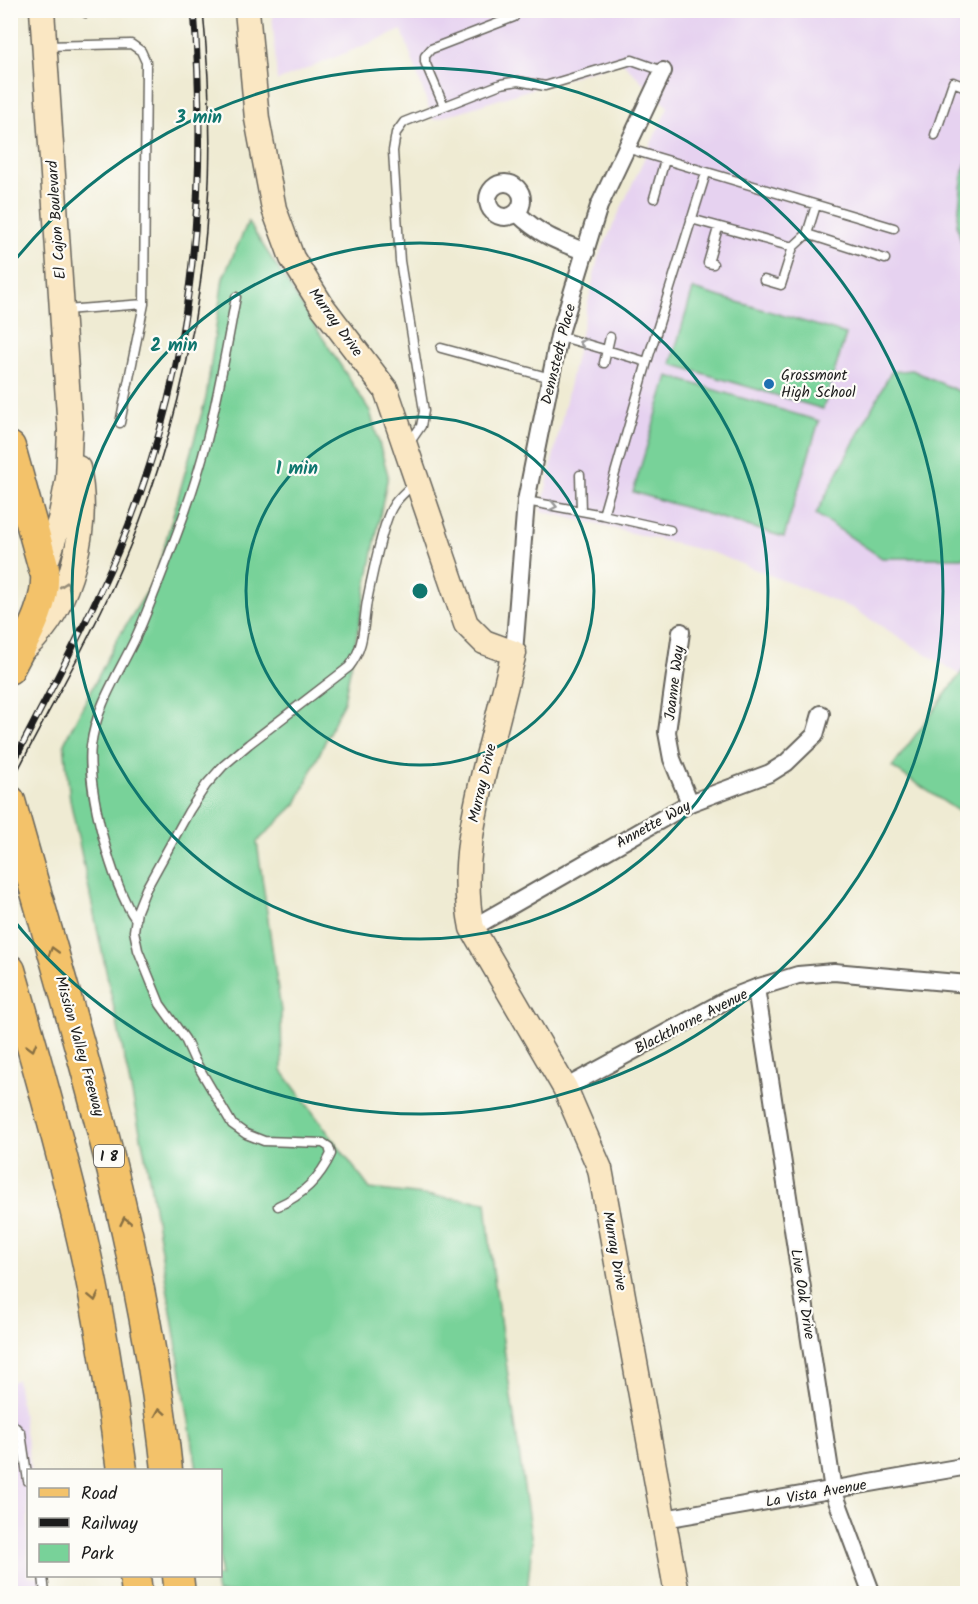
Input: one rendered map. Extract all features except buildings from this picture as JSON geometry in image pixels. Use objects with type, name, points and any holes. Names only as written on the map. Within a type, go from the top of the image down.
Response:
[{"type":"highway","points":[[10,447],[44,569]]},
{"type":"highway","name":"Mission Valley Freeway","points":[[10,801],[98,1110],[122,1208],[142,1299],[167,1469]]},
{"type":"highway","points":[[10,970],[55,1129],[82,1240],[109,1380],[122,1469]]},
{"type":"highway","points":[[135,1577],[137,1593]]},
{"type":"highway","points":[[178,1577],[180,1593]]},
{"type":"main road","name":"El Cajon Boulevard","points":[[15,661],[44,599],[46,582],[44,569]]},
{"type":"street","name":"El Cajon Boulevard","points":[[42,10],[70,430],[68,478],[60,519],[44,569]]},
{"type":"street","name":"Murray Drive","points":[[247,10],[257,119],[274,209],[292,258],[322,306],[386,390],[466,624],[484,642],[514,653],[473,818],[468,870],[468,910],[472,928],[565,1088],[600,1169],[677,1593]]},
{"type":"street","name":"Dennstedt Place","points":[[514,653],[526,501],[559,336],[599,206],[663,71]]},
{"type":"street","points":[[517,213],[532,228],[545,236],[586,252]]},
{"type":"street","name":"El Cajon Boulevard","points":[[15,661],[38,637],[58,608],[76,552],[81,520],[81,486],[70,430]]},
{"type":"street","name":"Joanne Way","points":[[681,632],[668,732],[672,759],[690,803]]},
{"type":"street","name":"Annette Way","points":[[472,928],[690,803],[770,773],[786,763],[815,735],[821,714]]},
{"type":"street","name":"Blackthorne Avenue","points":[[565,1088],[730,998],[798,975],[834,972],[968,984]]},
{"type":"street","name":"Live Oak Drive","points":[[756,988],[833,1490],[872,1593]]},
{"type":"street","name":"La Vista Avenue","points":[[664,1519],[968,1466]]},
{"type":"lane","points":[[444,106],[425,62],[425,56],[431,49],[514,16]]},
{"type":"lane","points":[[44,46],[130,44],[141,51],[146,62],[144,304],[120,423]]},
{"type":"lane","points":[[406,447],[421,426],[424,411],[400,261],[393,151],[396,133],[404,122],[501,84],[518,81],[545,86],[553,85],[632,60],[663,71]]},
{"type":"lane","points":[[935,135],[953,82],[968,88]]},
{"type":"lane","points":[[626,148],[894,228]]},
{"type":"lane","points":[[654,198],[665,160]]},
{"type":"lane","points":[[603,515],[647,362],[706,172]]},
{"type":"lane","points":[[764,280],[781,285],[793,247],[807,234],[816,205]]},
{"type":"lane","points":[[691,219],[793,247]]},
{"type":"lane","points":[[713,264],[708,263],[718,228]]},
{"type":"lane","points":[[807,234],[885,259]]},
{"type":"lane","points":[[136,920],[119,887],[99,824],[93,790],[91,749],[100,710],[143,619],[193,490],[207,440],[236,297]]},
{"type":"lane","points":[[62,310],[144,304]]},
{"type":"lane","points":[[559,336],[647,362]]},
{"type":"lane","points":[[604,363],[610,337]]},
{"type":"lane","points":[[441,348],[550,378]]},
{"type":"lane","points":[[579,475],[581,511]]},
{"type":"lane","points":[[278,1206],[294,1199],[319,1175],[331,1154],[329,1147],[322,1143],[264,1141],[246,1134],[232,1124],[185,1040],[160,1004],[138,950],[134,931],[136,920],[141,900],[153,874],[206,785],[223,766],[249,744],[349,667],[355,659],[362,643],[367,601],[383,532],[392,507],[417,480]]},
{"type":"lane","points":[[526,501],[670,530]]},
{"type":"lane","points":[[10,1422],[21,1433],[27,1474]]},
{"type":"lane","points":[[43,1577],[45,1593]]},
{"type":"shaded area","name":"Grossmont High School","points":[[272,11],[967,11],[968,665],[960,675],[852,608],[714,553],[541,511],[598,258],[668,107],[621,61],[433,120],[402,30],[277,81]]},
{"type":"shaded area","points":[[17,1379],[31,1469],[27,1469],[27,1577],[47,1577],[50,1593],[11,1594],[10,1383]]},
{"type":"green space","points":[[967,161],[967,264],[957,225],[963,172]]},
{"type":"green space","points":[[248,222],[370,411],[388,475],[344,701],[296,804],[257,842],[281,1011],[282,1071],[370,1189],[486,1202],[492,1264],[532,1543],[527,1593],[217,1593],[214,1577],[222,1577],[222,1469],[197,1469],[147,1165],[70,800],[64,743],[119,636],[155,579],[206,398],[223,278]]},
{"type":"green space","points":[[693,289],[846,334],[823,409],[671,364]]},
{"type":"green space","points":[[912,370],[967,395],[968,552],[962,558],[882,558],[816,514],[891,372]]},
{"type":"green space","points":[[668,376],[819,421],[784,537],[633,492]]},
{"type":"green space","points":[[967,665],[967,817],[892,767]]},
{"type":"tram line","points":[[10,786],[88,638],[132,542],[165,447],[178,399],[198,301],[208,201],[209,106],[203,10]]},
{"type":"railway","points":[[10,769],[107,577],[144,483],[164,417],[179,351],[190,284],[196,217],[199,149],[194,10]]},
{"type":"place","name":"Grossmont High School","points":[[769,384]]}]
